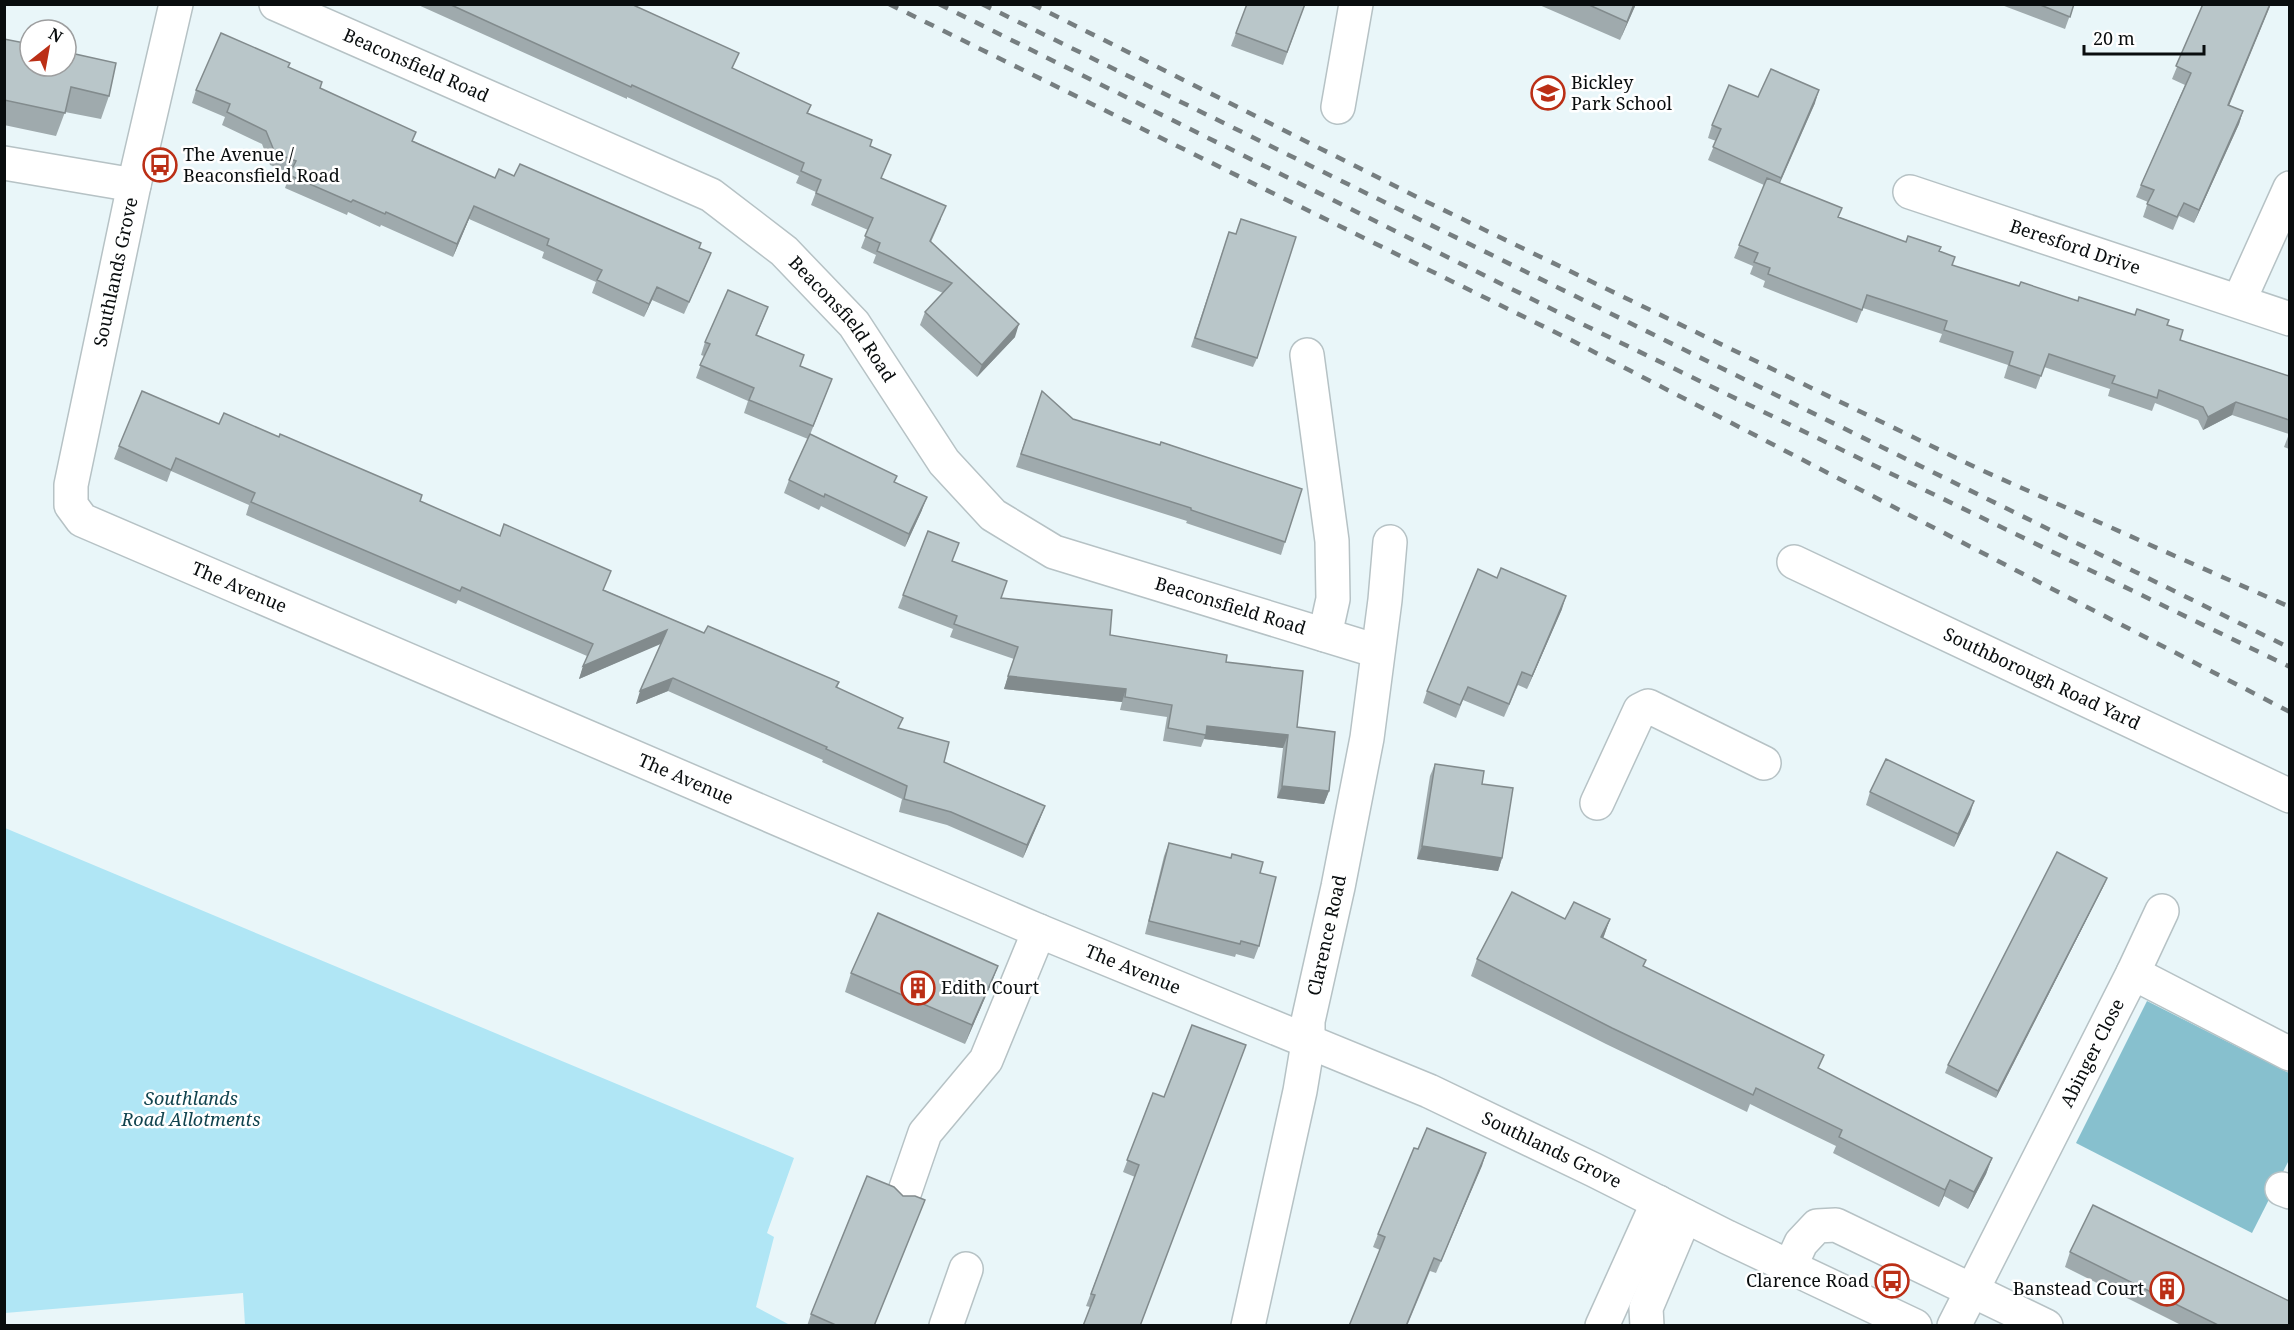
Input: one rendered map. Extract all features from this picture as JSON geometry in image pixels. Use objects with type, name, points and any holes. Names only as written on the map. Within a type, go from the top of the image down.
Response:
[{"type":"street","name":"Southlands Grove","points":[[72,505],[71,485],[134,185],[176,4]]},
{"type":"street","name":"Beaconsfield Road","points":[[276,4],[711,195],[784,251],[854,324],[944,462],[993,515],[1054,552],[1377,651]]},
{"type":"street","points":[[1338,107],[1356,4]]},
{"type":"street","points":[[4,163],[134,185]]},
{"type":"street","points":[[2239,301],[2289,188]]},
{"type":"street","name":"Beresford Drive","points":[[1910,192],[2289,318]]},
{"type":"street","points":[[1307,355],[1332,542],[1333,599],[1325,636]]},
{"type":"street","name":"The Avenue","points":[[72,505],[82,520],[109,532],[1039,931],[1308,1043]]},
{"type":"street","name":"Clarence Road","points":[[1248,1326],[1300,1091],[1308,1043],[1308,1021],[1338,887],[1367,738],[1390,542]]},
{"type":"street","name":"Southborough Road Yard","points":[[1794,562],[2289,796]]},
{"type":"street","points":[[1597,803],[1640,710],[1648,706],[1764,763]]},
{"type":"street","name":"Abinger Close","points":[[1954,1326],[2133,973],[2162,911]]},
{"type":"street","points":[[905,1191],[925,1133],[986,1060],[1039,931]]},
{"type":"street","points":[[2133,973],[2289,1054]]},
{"type":"street","name":"Southlands Grove","points":[[1308,1043],[1429,1091],[1916,1326]]},
{"type":"street","points":[[1602,1326],[1671,1209]]},
{"type":"street","points":[[1647,1326],[1646,1308],[1671,1209]]},
{"type":"street","points":[[1790,1267],[1801,1243],[1817,1226],[1836,1225],[2046,1326]]},
{"type":"street","points":[[946,1326],[966,1269]]},
{"type":"green space","name":"Southlands Road Allotments","points":[[5,828],[794,1158],[767,1233],[774,1237],[756,1307],[790,1325],[245,1325],[243,1293],[5,1313]]},
{"type":"shaded area","points":[[2147,1001],[2289,1073],[2289,1160],[2252,1233],[2076,1143]]},
{"type":"building","points":[[449,4],[631,4],[739,53],[732,68],[811,105],[807,113],[872,140],[870,146],[891,155],[881,178],[946,206],[930,241],[1019,324],[982,365],[925,312],[952,283],[877,251],[880,243],[865,236],[873,218],[816,193],[821,180],[801,171],[804,163]]},
{"type":"building","points":[[1247,4],[1305,4],[1287,52],[1236,33]]},
{"type":"building","points":[[1587,4],[1634,4],[1627,22]]},
{"type":"building","points":[[2038,4],[2074,4],[2070,17]]},
{"type":"building","points":[[2203,4],[2270,4],[2228,105],[2243,111],[2199,210],[2184,203],[2177,217],[2147,204],[2154,190],[2141,185],[2191,73],[2176,66]]},
{"type":"building","points":[[221,33],[290,63],[288,67],[322,82],[320,88],[416,132],[412,141],[495,178],[499,169],[514,176],[520,164],[701,243],[699,248],[711,253],[689,302],[657,287],[649,304],[597,280],[602,270],[547,245],[549,239],[474,206],[457,244],[386,212],[385,214],[353,200],[351,202],[289,175],[296,161],[275,153],[266,131],[227,112],[230,104],[196,90]]},
{"type":"building","points":[[4,39],[18,42],[18,78],[78,78],[78,55],[116,63],[109,96],[71,87],[65,113],[4,100]]},
{"type":"building","points":[[1771,69],[1819,90],[1781,178],[1713,147],[1721,129],[1712,125],[1729,85],[1758,97]]},
{"type":"building","points":[[1767,178],[1842,208],[1838,217],[1906,242],[1908,236],[1941,247],[1939,251],[1955,257],[1952,265],[2019,286],[2021,282],[2078,301],[2079,297],[2135,315],[2137,309],[2169,320],[2167,325],[2183,330],[2180,340],[2289,376],[2289,420],[2236,402],[2208,417],[2203,407],[2159,390],[2157,398],[2112,383],[2115,376],[2049,354],[2041,376],[2009,365],[2013,352],[1944,330],[1947,321],[1867,295],[1862,310],[1768,274],[1770,268],[1754,262],[1758,253],[1739,245]]},
{"type":"building","points":[[1241,219],[1296,237],[1257,358],[1195,338],[1229,232],[1236,234]]},
{"type":"building","points":[[728,290],[768,307],[756,335],[804,355],[800,366],[832,379],[813,426],[749,400],[754,388],[700,365],[710,344],[705,342]]},
{"type":"building","points":[[142,391],[219,424],[224,413],[279,437],[280,434],[422,495],[420,501],[500,536],[504,524],[611,571],[603,590],[704,633],[708,626],[839,682],[836,687],[903,718],[898,728],[949,742],[944,762],[1045,806],[1027,845],[951,812],[904,799],[907,786],[826,749],[827,747],[673,678],[640,691],[667,630],[583,666],[593,644],[462,587],[460,591],[251,502],[255,493],[176,458],[171,470],[119,446]]},
{"type":"building","points":[[1042,391],[1073,419],[1160,445],[1161,442],[1302,489],[1285,542],[1191,510],[1191,508],[1021,454]]},
{"type":"building","points":[[810,434],[897,476],[894,482],[927,497],[909,534],[825,494],[824,497],[789,480]]},
{"type":"building","points":[[928,531],[959,543],[952,561],[1007,581],[1001,598],[1112,610],[1110,635],[1227,655],[1226,662],[1303,671],[1297,727],[1335,732],[1329,791],[1282,786],[1288,735],[1207,726],[1206,735],[1168,728],[1172,705],[1125,697],[1126,689],[1008,676],[1018,647],[954,624],[957,616],[903,595]]},
{"type":"building","points":[[1501,568],[1566,596],[1532,676],[1522,672],[1509,704],[1468,687],[1460,705],[1427,691],[1478,569],[1497,578]]},
{"type":"building","points":[[1886,759],[1974,801],[1958,834],[1870,792]]},
{"type":"building","points":[[1435,764],[1484,771],[1482,784],[1513,788],[1502,858],[1422,846]]},
{"type":"building","points":[[1169,843],[1231,858],[1232,854],[1263,862],[1260,873],[1276,877],[1259,946],[1241,941],[1240,944],[1149,921]]},
{"type":"building","points":[[2057,852],[2107,878],[1998,1091],[1948,1065]]},
{"type":"building","points":[[1512,892],[1565,919],[1574,902],[1610,919],[1601,937],[1646,960],[1643,966],[1824,1055],[1818,1068],[1992,1158],[1974,1192],[1950,1180],[1945,1190],[1839,1137],[1842,1130],[1756,1088],[1753,1095],[1612,1028],[1477,959]]},
{"type":"building","name":"Edith Court","points":[[878,913],[998,966],[972,1025],[851,973]]},
{"type":"building","points":[[1192,1025],[1246,1045],[1140,1326],[1083,1326],[1095,1295],[1091,1294],[1139,1165],[1127,1160],[1153,1093],[1164,1097]]},
{"type":"building","points":[[1427,1128],[1486,1153],[1441,1261],[1434,1258],[1406,1326],[1349,1326],[1385,1237],[1378,1234],[1414,1148],[1418,1149]]},
{"type":"building","points":[[867,1176],[894,1187],[903,1196],[915,1196],[925,1200],[874,1326],[838,1326],[811,1314]]},
{"type":"building","name":"Banstead Court","points":[[2093,1205],[2289,1301],[2289,1326],[2220,1326],[2070,1252]]},
{"type":"railway","points":[[889,4],[1571,340],[2290,712]]},
{"type":"railway","points":[[939,4],[1578,322],[2290,667]]},
{"type":"railway","points":[[982,4],[2290,648]]},
{"type":"railway","points":[[1032,4],[1425,201],[1979,469],[2290,607]]},
{"type":"place","name":"Bickley Park School","points":[[1548,93]]},
{"type":"place","name":"The Avenue / Beaconsfield Road","points":[[160,165]]},
{"type":"place","name":"Edith Court","points":[[918,988]]},
{"type":"place","name":"Clarence Road","points":[[1892,1281]]},
{"type":"place","name":"Banstead Court","points":[[2167,1289]]}]
